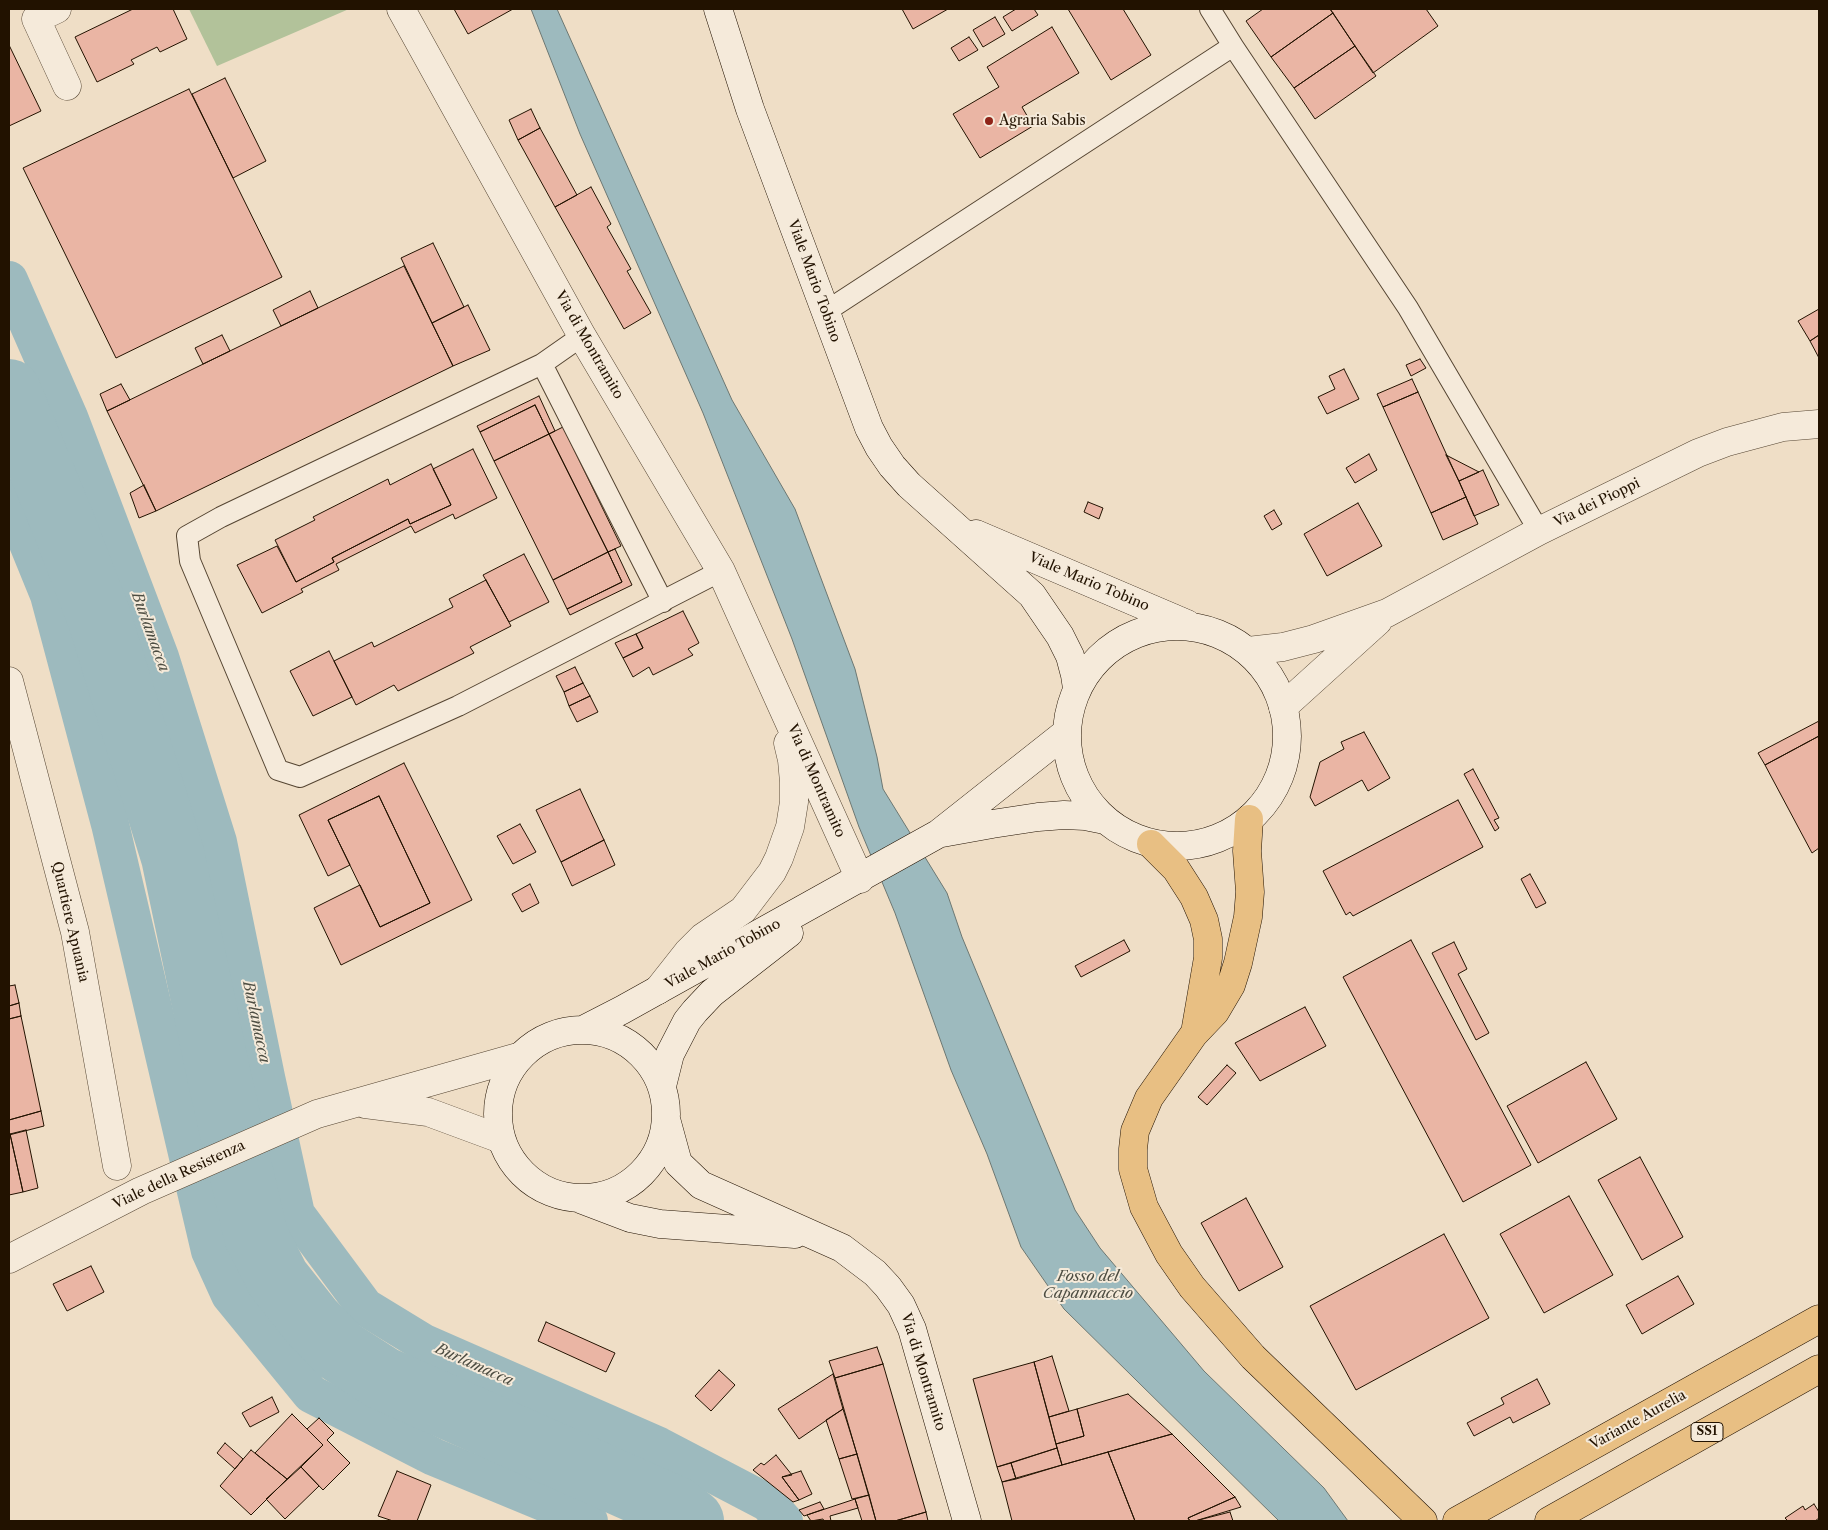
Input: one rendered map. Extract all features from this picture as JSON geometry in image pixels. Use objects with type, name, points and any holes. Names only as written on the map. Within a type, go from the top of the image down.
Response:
[{"type":"highway","points":[[1249,819],[1250,892],[1248,918],[1231,985],[1215,1012],[1194,1034],[1149,1098],[1135,1131],[1133,1169],[1144,1207],[1177,1267],[1230,1332],[1253,1357],[1423,1521]]},
{"type":"highway","points":[[1151,844],[1176,868],[1194,896],[1204,920],[1208,938],[1208,958],[1194,1034]]},
{"type":"highway","points":[[1769,1347],[1819,1302]]},
{"type":"highway","name":"Variante Aurelia","points":[[1457,1521],[1819,1319]]},
{"type":"highway","name":"SS1","points":[[1549,1521],[1819,1369]]},
{"type":"main road","points":[[57,9],[36,19],[67,86]]},
{"type":"main road","name":"Via di Montramito","points":[[401,9],[582,336],[721,571],[772,684],[867,874]]},
{"type":"main road","name":"Viale Mario Tobino","points":[[718,9],[750,109],[825,312],[878,447],[909,485],[956,525],[1032,595],[1060,636],[1070,656],[1077,688]]},
{"type":"main road","name":"Via dei Pioppi","points":[[1248,651],[1284,647],[1314,639],[1387,613],[1540,531],[1698,453],[1727,442],[1784,427],[1819,424]]},
{"type":"main road","name":"Viale Mario Tobino","points":[[956,525],[1194,627]]},
{"type":"main road","name":"Via dei Pioppi","points":[[1283,707],[1387,613]]},
{"type":"main road","points":[[1166,626],[1194,627],[1214,632],[1248,651],[1263,668],[1275,687],[1283,707],[1287,738],[1282,768],[1269,796],[1249,819],[1232,832],[1213,840],[1193,845],[1172,847],[1151,844],[1118,830],[1105,820],[1088,802],[1076,780],[1068,756],[1067,732],[1070,709],[1077,688],[1093,664],[1114,646],[1138,632],[1166,626]]},
{"type":"main road","name":"Quartiere Apuania","points":[[9,681],[75,932],[116,1166]]},
{"type":"main road","name":"Via di Montramito","points":[[658,990],[688,952],[703,937],[744,910],[765,884],[779,858],[790,827],[794,802],[794,782],[792,760],[772,684]]},
{"type":"main road","name":"Viale Mario Tobino","points":[[585,1028],[658,990],[938,834],[1067,732]]},
{"type":"main road","name":"Viale Mario Tobino","points":[[938,834],[1038,817],[1085,816],[1105,820]]},
{"type":"main road","name":"Viale Mario Tobino","points":[[662,1086],[670,1054],[678,1038],[687,1021],[705,1000],[867,874]]},
{"type":"main road","points":[[585,1028],[605,1032],[624,1040],[640,1052],[653,1068],[662,1086],[666,1102],[666,1118],[662,1140],[653,1160],[638,1177],[621,1189],[600,1197],[578,1198],[553,1194],[530,1181],[512,1162],[501,1139],[497,1111],[503,1082],[518,1058],[537,1041],[560,1031],[585,1028]]},
{"type":"main road","name":"Viale della Resistenza","points":[[9,1259],[141,1192],[316,1114],[518,1058]]},
{"type":"main road","name":"Viale della Resistenza","points":[[354,1102],[428,1112],[501,1139]]},
{"type":"main road","name":"Via di Montramito","points":[[666,1118],[678,1163],[692,1178],[701,1185],[842,1248],[875,1273],[901,1305],[912,1329],[967,1521]]},
{"type":"main road","name":"Via di Montramito","points":[[578,1198],[630,1218],[660,1224],[812,1235]]},
{"type":"lane","points":[[1210,9],[1408,308],[1540,531]]},
{"type":"lane","points":[[825,312],[1233,46]]},
{"type":"lane","points":[[582,336],[542,364],[230,513],[187,536],[190,561],[278,770],[300,777],[458,706],[721,571]]},
{"type":"lane","points":[[542,364],[663,602]]},
{"type":"green space","points":[[189,9],[349,9],[217,66]]},
{"type":"water","name":"Fosso del Capannaccio","points":[[531,9],[557,9],[732,400],[795,509],[855,669],[883,789],[947,893],[962,937],[1075,1210],[1100,1248],[1204,1371],[1324,1488],[1348,1521],[1279,1521],[1064,1309],[1021,1247],[987,1154],[951,1070],[895,913],[859,827],[792,639],[703,413],[580,134]]},
{"type":"building","points":[[133,9],[173,9],[187,39],[160,52],[157,47],[131,60],[134,64],[97,82],[75,37]]},
{"type":"building","points":[[454,9],[513,9],[468,34]]},
{"type":"building","points":[[902,9],[948,9],[913,29]]},
{"type":"building","points":[[1016,9],[1034,9],[1038,15],[1012,31],[1003,17]]},
{"type":"building","points":[[1068,9],[1123,9],[1151,55],[1111,80]]},
{"type":"building","points":[[1263,9],[1330,9],[1333,13],[1271,57],[1246,21]]},
{"type":"building","points":[[1330,9],[1426,9],[1438,26],[1373,73]]},
{"type":"building","points":[[1333,13],[1355,46],[1294,88],[1271,57]]},
{"type":"building","points":[[995,17],[1005,34],[983,47],[973,30]]},
{"type":"building","points":[[1052,27],[1079,73],[1022,107],[1033,126],[980,158],[953,114],[999,87],[987,67]]},
{"type":"building","points":[[969,37],[978,50],[959,61],[951,48]]},
{"type":"building","points":[[9,45],[41,111],[9,126]]},
{"type":"building","points":[[1355,46],[1376,76],[1315,119],[1294,88]]},
{"type":"building","points":[[225,78],[266,161],[233,178],[192,94]]},
{"type":"building","points":[[189,89],[282,277],[116,358],[23,168]]},
{"type":"building","points":[[531,109],[540,128],[518,140],[509,120]]},
{"type":"building","points":[[540,128],[577,195],[555,207],[518,140]]},
{"type":"building","points":[[591,187],[611,224],[607,227],[631,269],[627,271],[651,313],[624,329],[555,207]]},
{"type":"building","points":[[433,243],[464,307],[432,323],[401,258]]},
{"type":"building","points":[[404,266],[453,366],[156,511],[107,411]]},
{"type":"building","points":[[310,291],[318,308],[281,326],[273,310]]},
{"type":"building","points":[[468,305],[490,350],[453,366],[432,323]]},
{"type":"building","points":[[1819,309],[1819,335],[1810,341],[1798,321]]},
{"type":"building","points":[[222,335],[230,351],[203,364],[195,348]]},
{"type":"building","points":[[1819,335],[1819,358],[1810,341]]},
{"type":"building","points":[[1420,359],[1426,368],[1411,376],[1406,365]]},
{"type":"building","points":[[1344,369],[1359,399],[1327,414],[1318,397],[1335,389],[1329,376]]},
{"type":"building","points":[[1412,379],[1418,392],[1383,407],[1377,394]]},
{"type":"building","points":[[121,384],[130,400],[107,411],[100,394]]},
{"type":"building","points":[[1418,392],[1466,497],[1431,513],[1383,407]]},
{"type":"building","points":[[539,396],[555,431],[549,434],[535,405],[480,432],[477,426]]},
{"type":"building","points":[[535,405],[549,434],[494,461],[480,432]]},
{"type":"building","points":[[563,427],[621,546],[608,552],[549,434]]},
{"type":"building","points":[[549,434],[608,552],[553,580],[494,461]]},
{"type":"building","points":[[473,449],[497,498],[455,519],[453,514],[415,533],[411,526],[336,564],[339,570],[301,589],[303,592],[262,613],[237,565],[277,546],[296,582],[334,562],[332,558],[408,519],[410,524],[451,505],[433,469]]},
{"type":"building","points":[[1369,454],[1377,470],[1355,483],[1346,468]]},
{"type":"building","points":[[1446,455],[1479,472],[1459,481]]},
{"type":"building","points":[[431,464],[451,505],[410,524],[408,519],[332,558],[334,562],[296,582],[275,540],[315,520],[313,517],[388,479],[390,485]]},
{"type":"building","points":[[1483,470],[1499,505],[1474,516],[1459,481]]},
{"type":"building","points":[[144,485],[156,511],[139,518],[130,493]]},
{"type":"building","points":[[1466,497],[1478,524],[1443,540],[1431,513]]},
{"type":"building","points":[[1088,502],[1103,508],[1099,519],[1084,512]]},
{"type":"building","points":[[1358,503],[1382,546],[1327,576],[1304,534]]},
{"type":"building","points":[[1274,510],[1282,524],[1272,530],[1264,516]]},
{"type":"building","points":[[615,549],[632,585],[570,615],[567,609],[622,582],[608,552]]},
{"type":"building","points":[[608,552],[622,582],[567,609],[553,580]]},
{"type":"building","points":[[524,554],[549,602],[509,622],[483,575]]},
{"type":"building","points":[[486,580],[511,626],[470,647],[474,653],[398,691],[394,685],[356,705],[334,661],[372,642],[374,647],[453,607],[449,599]]},
{"type":"building","points":[[683,611],[699,643],[688,649],[693,655],[653,675],[649,667],[633,677],[623,658],[643,648],[636,634]]},
{"type":"building","points":[[636,634],[643,648],[623,658],[615,643]]},
{"type":"building","points":[[329,651],[352,697],[313,716],[290,671]]},
{"type":"building","points":[[575,667],[583,683],[564,692],[556,676]]},
{"type":"building","points":[[583,683],[590,696],[569,706],[564,692]]},
{"type":"building","points":[[590,696],[598,712],[577,722],[569,706]]},
{"type":"building","points":[[1819,721],[1819,736],[1765,765],[1758,753]]},
{"type":"building","points":[[1364,732],[1390,778],[1368,791],[1362,780],[1315,806],[1310,797],[1320,762],[1344,749],[1341,742]]},
{"type":"building","points":[[1819,736],[1819,848],[1812,853],[1765,765]]},
{"type":"building","points":[[404,763],[472,900],[341,965],[314,908],[360,885],[380,927],[430,903],[379,796],[328,820],[350,865],[328,876],[299,815]]},
{"type":"building","points":[[1473,769],[1499,818],[1494,820],[1499,828],[1495,831],[1464,774]]},
{"type":"building","points":[[580,789],[604,840],[561,862],[536,810]]},
{"type":"building","points":[[379,796],[430,903],[380,927],[328,820]]},
{"type":"building","points":[[1458,800],[1483,847],[1353,916],[1350,912],[1346,915],[1323,871]]},
{"type":"building","points":[[520,824],[536,852],[513,864],[497,836]]},
{"type":"building","points":[[604,840],[615,865],[572,886],[561,862]]},
{"type":"building","points":[[1530,874],[1546,903],[1536,908],[1521,879]]},
{"type":"building","points":[[530,884],[539,903],[522,912],[512,894]]},
{"type":"building","points":[[1124,940],[1130,951],[1081,977],[1075,966]]},
{"type":"building","points":[[1411,940],[1531,1165],[1463,1202],[1343,977]]},
{"type":"building","points":[[1454,942],[1467,969],[1458,974],[1489,1033],[1476,1040],[1432,953]]},
{"type":"building","points":[[15,985],[19,1003],[9,1006],[9,986]]},
{"type":"building","points":[[19,1003],[21,1016],[9,1019],[9,1006]]},
{"type":"building","points":[[1305,1007],[1326,1046],[1260,1081],[1235,1043]]},
{"type":"building","points":[[21,1016],[41,1111],[9,1120],[9,1019]]},
{"type":"building","points":[[1586,1062],[1617,1119],[1538,1163],[1507,1106]]},
{"type":"building","points":[[1227,1065],[1236,1073],[1207,1105],[1198,1097]]},
{"type":"building","points":[[41,1111],[44,1126],[9,1135],[9,1120]]},
{"type":"building","points":[[26,1130],[38,1188],[23,1192],[10,1134]]},
{"type":"building","points":[[9,1135],[23,1192],[9,1195]]},
{"type":"building","points":[[1640,1157],[1683,1237],[1642,1260],[1598,1180]]},
{"type":"building","points":[[1569,1196],[1613,1275],[1544,1313],[1500,1234]]},
{"type":"building","points":[[1246,1198],[1283,1267],[1239,1291],[1201,1223]]},
{"type":"building","points":[[1444,1234],[1489,1318],[1356,1390],[1310,1306]]},
{"type":"building","points":[[91,1266],[104,1292],[67,1311],[53,1284]]},
{"type":"building","points":[[1678,1276],[1694,1304],[1642,1334],[1626,1305]]},
{"type":"building","points":[[546,1322],[615,1353],[606,1372],[538,1341]]},
{"type":"building","points":[[877,1347],[883,1364],[835,1378],[829,1361]]},
{"type":"building","points":[[1052,1356],[1069,1411],[1049,1417],[1034,1362]]},
{"type":"building","points":[[1034,1362],[1057,1448],[997,1467],[973,1379]]},
{"type":"building","points":[[883,1364],[926,1512],[895,1521],[876,1521],[835,1378]]},
{"type":"building","points":[[719,1370],[735,1385],[711,1411],[695,1396]]},
{"type":"building","points":[[833,1374],[843,1409],[799,1439],[778,1409]]},
{"type":"building","points":[[1537,1379],[1550,1404],[1513,1423],[1510,1417],[1474,1436],[1467,1423],[1504,1404],[1501,1398]]},
{"type":"building","points":[[1128,1394],[1172,1434],[1062,1465],[1056,1444],[1084,1436],[1077,1409]]},
{"type":"building","points":[[272,1397],[279,1412],[250,1427],[242,1413]]},
{"type":"building","points":[[843,1409],[857,1454],[839,1459],[826,1420]]},
{"type":"building","points":[[1077,1409],[1084,1436],[1056,1444],[1049,1417]]},
{"type":"building","points":[[292,1414],[323,1445],[287,1479],[255,1453]]},
{"type":"building","points":[[319,1418],[334,1433],[327,1440],[350,1463],[323,1490],[301,1467],[323,1445],[307,1429]]},
{"type":"building","points":[[1172,1434],[1235,1497],[1188,1518],[1190,1521],[1135,1521],[1108,1452]]},
{"type":"building","points":[[225,1443],[243,1459],[235,1469],[217,1453]]},
{"type":"building","points":[[1057,1448],[1062,1465],[1016,1479],[1011,1463]]},
{"type":"building","points":[[251,1450],[287,1479],[251,1515],[220,1486]]},
{"type":"building","points":[[1108,1452],[1135,1521],[1012,1521],[1002,1482]]},
{"type":"building","points":[[857,1454],[869,1495],[852,1499],[839,1459]]},
{"type":"building","points":[[776,1455],[792,1475],[782,1477],[799,1500],[793,1502],[753,1470],[761,1463],[764,1465]]},
{"type":"building","points":[[1011,1463],[1016,1479],[1002,1482],[997,1467]]},
{"type":"building","points":[[301,1467],[319,1486],[285,1519],[266,1499]]},
{"type":"building","points":[[397,1471],[431,1485],[417,1521],[393,1521],[378,1516]]},
{"type":"building","points":[[801,1471],[812,1494],[799,1500],[782,1477]]},
{"type":"building","points":[[869,1495],[876,1521],[862,1521],[855,1499]]},
{"type":"building","points":[[1235,1497],[1241,1507],[1195,1521],[1190,1521],[1188,1518]]},
{"type":"building","points":[[855,1499],[858,1508],[830,1516],[831,1521],[824,1521],[823,1519],[811,1521],[807,1515]]},
{"type":"building","points":[[820,1502],[824,1509],[804,1516],[799,1510]]},
{"type":"building","points":[[1814,1504],[1819,1512],[1819,1518],[1815,1521],[1788,1521],[1785,1518],[1803,1506],[1805,1510]]},
{"type":"building","points":[[926,1512],[928,1521],[895,1521]]},
{"type":"building","points":[[1230,1512],[1233,1521],[1195,1521]]},
{"type":"waterway","name":"Burlamacca","points":[[9,280],[69,417],[160,657],[218,842],[296,1214],[365,1307],[424,1343],[659,1446],[768,1503],[784,1521]]},
{"type":"waterway","name":"Burlamacca","points":[[9,391],[100,620],[173,857],[221,1085],[256,1236],[278,1279],[312,1322],[340,1351],[382,1378],[675,1508],[692,1521]]},
{"type":"waterway","name":"Burlamacca","points":[[9,497],[49,595],[110,824],[210,1251],[230,1295],[311,1394],[434,1457],[589,1521]]},
{"type":"place","name":"Agraria Sabis","points":[[989,121]]}]
